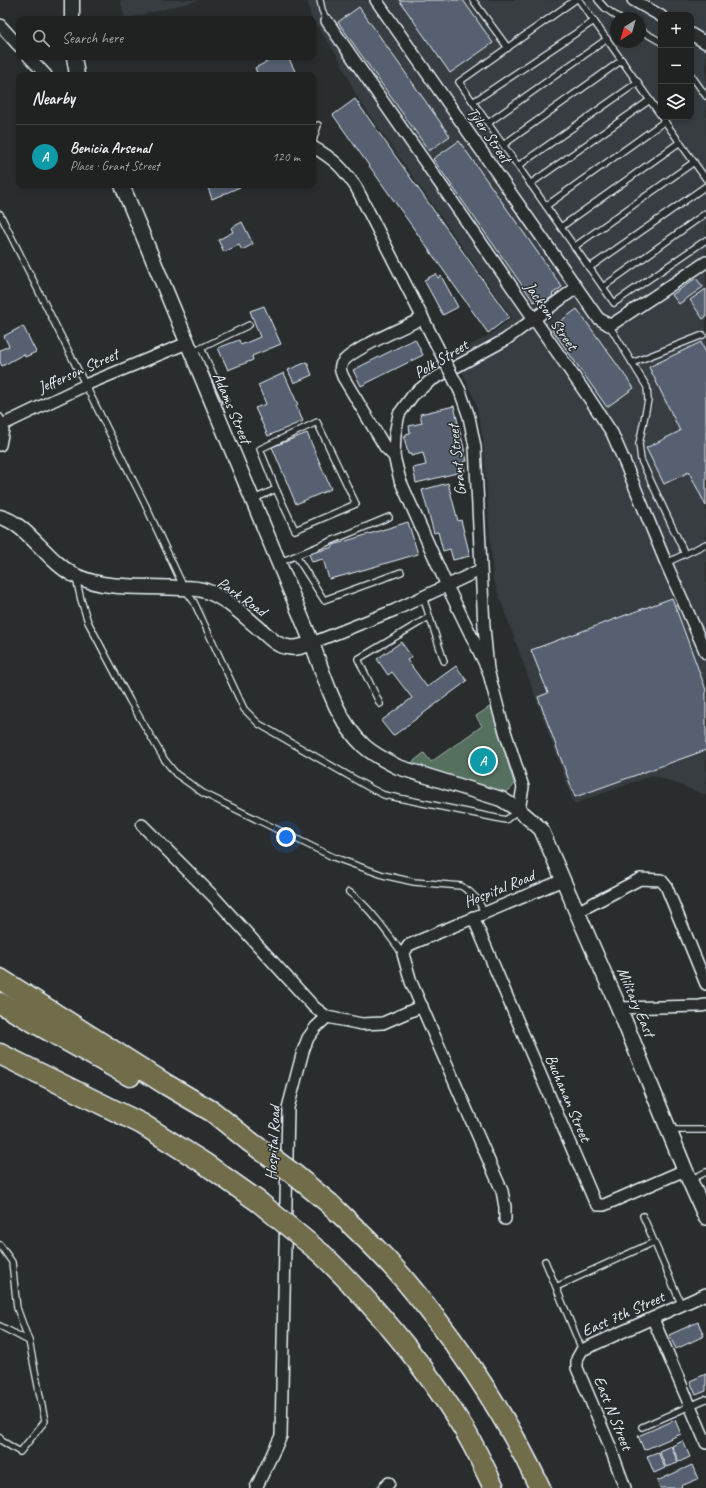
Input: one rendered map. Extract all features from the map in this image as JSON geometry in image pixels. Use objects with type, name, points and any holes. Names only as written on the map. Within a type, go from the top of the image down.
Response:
[{"type":"highway","points":[[0,978],[167,1085],[213,1112],[330,1204],[368,1240],[411,1288],[455,1343],[480,1380],[520,1449],[540,1488]]},
{"type":"highway","points":[[0,1003],[249,1141]]},
{"type":"highway","points":[[0,1054],[142,1124],[204,1163],[260,1202],[323,1255],[354,1285],[390,1326],[434,1384],[463,1427],[494,1488]]},
{"type":"main road","name":"Military East","points":[[575,907],[619,1008],[687,1175],[706,1217]]},
{"type":"street","points":[[72,0],[72,16]]},
{"type":"street","name":"Tyler Street","points":[[376,0],[576,288]]},
{"type":"street","points":[[633,0],[658,14]]},
{"type":"street","name":"Jackson Street","points":[[327,21],[612,433],[706,654]]},
{"type":"street","points":[[0,25],[16,43]]},
{"type":"street","points":[[694,36],[706,43]]},
{"type":"street","points":[[32,60],[43,72]]},
{"type":"street","points":[[74,60],[76,72]]},
{"type":"street","name":"Grant Street","points":[[316,149],[343,168],[356,187],[460,391],[469,417],[475,447],[480,570],[488,670],[501,719],[523,787],[519,810]]},
{"type":"street","name":"Adams Street","points":[[123,188],[193,348],[252,500],[312,643]]},
{"type":"street","points":[[576,288],[598,318],[609,325],[706,262]]},
{"type":"street","name":"Polk Street","points":[[488,670],[447,586],[400,480],[394,456],[395,434],[399,414],[413,395],[430,381],[505,340],[576,288]]},
{"type":"street","points":[[394,456],[385,447],[343,377],[340,370],[341,365],[349,356],[360,349],[423,318]]},
{"type":"street","name":"Jefferson Street","points":[[0,445],[2,420],[86,385],[193,348]]},
{"type":"street","name":"Park Road","points":[[0,517],[18,525],[60,566],[76,576],[97,584],[205,590],[228,603],[278,644],[288,648],[301,647],[396,610],[480,570]]},
{"type":"street","points":[[312,643],[334,702],[348,726],[364,746],[398,768],[501,799],[519,810]]},
{"type":"street","name":"Military East","points":[[519,810],[541,829],[575,907]]},
{"type":"street","points":[[142,825],[213,896],[314,1007],[327,1017],[353,1023],[383,1023],[422,1006]]},
{"type":"street","points":[[575,907],[640,879],[661,880],[666,886],[706,984]]},
{"type":"street","name":"Hospital Road","points":[[403,954],[409,945],[484,912],[563,880]]},
{"type":"street","name":"Buchanan Street","points":[[473,917],[594,1200],[598,1204],[604,1205],[687,1175]]},
{"type":"street","points":[[403,954],[411,982],[502,1191],[505,1207],[505,1219]]},
{"type":"street","points":[[619,1008],[706,1005]]},
{"type":"street","name":"Hospital Road","points":[[256,1488],[281,1436],[288,1108],[303,1051],[308,1038],[316,1027],[327,1017]]},
{"type":"street","name":"East 7th Street","points":[[582,1350],[706,1294]]},
{"type":"street","points":[[653,1318],[706,1443]]},
{"type":"street","name":"East N Street","points":[[582,1350],[577,1359],[577,1368],[609,1444],[625,1488]]},
{"type":"lane","points":[[320,0],[322,10],[327,21]]},
{"type":"lane","points":[[473,0],[508,48]]},
{"type":"lane","points":[[575,0],[459,82],[614,303],[706,240]]},
{"type":"lane","points":[[579,0],[658,111]]},
{"type":"lane","points":[[598,0],[611,12]]},
{"type":"lane","points":[[473,102],[594,21]]},
{"type":"lane","points":[[646,33],[658,40]]},
{"type":"lane","points":[[488,124],[607,39]]},
{"type":"lane","points":[[503,145],[622,60]]},
{"type":"lane","points":[[694,78],[706,96]]},
{"type":"lane","points":[[518,166],[638,82]]},
{"type":"lane","points":[[530,184],[650,100]]},
{"type":"lane","points":[[546,206],[660,120]]},
{"type":"lane","points":[[664,120],[706,179]]},
{"type":"lane","points":[[316,131],[318,125]]},
{"type":"lane","points":[[560,227],[680,142]]},
{"type":"lane","points":[[574,247],[694,162]]},
{"type":"lane","points":[[589,268],[706,186]]},
{"type":"lane","points":[[603,288],[706,213]]},
{"type":"lane","points":[[0,214],[145,504],[184,588],[194,602],[244,709],[259,724],[384,795],[506,820],[519,810]]},
{"type":"lane","points":[[225,400],[193,348],[249,325]]},
{"type":"lane","points":[[609,325],[647,387],[648,400],[639,444],[641,460],[685,554]]},
{"type":"lane","points":[[632,364],[703,335]]},
{"type":"lane","points":[[318,422],[356,504],[295,530],[276,489],[260,449],[318,422]]},
{"type":"lane","points":[[252,500],[276,489]]},
{"type":"lane","points":[[278,563],[389,517]]},
{"type":"lane","points":[[666,563],[706,544]]},
{"type":"lane","points":[[296,556],[324,600],[401,572]]},
{"type":"lane","points":[[76,576],[81,600],[88,622],[130,701],[164,759],[176,774],[203,793],[333,857],[383,875],[414,882],[461,886],[478,900],[484,912]]},
{"type":"lane","points":[[423,598],[444,662]]},
{"type":"lane","points":[[380,704],[358,659],[430,617]]},
{"type":"lane","points":[[349,892],[360,900],[377,919],[403,954]]},
{"type":"lane","points":[[669,1130],[706,1130]]},
{"type":"lane","points":[[687,1175],[706,1172]]},
{"type":"lane","points":[[643,1216],[682,1306]]},
{"type":"lane","points":[[556,1287],[654,1242]]},
{"type":"lane","points":[[0,1245],[12,1262],[17,1308],[29,1341],[46,1421],[20,1452],[2,1441],[0,1438]]},
{"type":"lane","name":"East 7th Street","points":[[545,1261],[582,1350]]},
{"type":"lane","points":[[0,1326],[29,1341]]},
{"type":"lane","points":[[642,1427],[706,1399]]},
{"type":"shaded area","points":[[120,0],[200,0],[137,16],[124,16]]},
{"type":"shaded area","points":[[307,0],[706,0],[706,795],[653,775],[574,804],[493,579],[483,439],[476,404],[454,354],[489,335],[512,318],[357,97],[339,58],[316,24],[316,16],[311,16]]},
{"type":"green space","points":[[491,706],[514,783],[510,790],[505,792],[410,764],[424,753],[431,762],[482,726],[476,716]]},
{"type":"building","points":[[399,0],[463,0],[493,43],[450,73]]},
{"type":"building","points":[[359,7],[450,136],[429,151],[338,22]]},
{"type":"building","points":[[270,60],[290,60],[296,72],[257,72],[255,68]]},
{"type":"building","points":[[355,99],[509,317],[488,333],[333,115]]},
{"type":"building","points":[[459,141],[562,287],[552,294],[553,296],[545,302],[541,297],[534,302],[433,159]]},
{"type":"building","points":[[208,188],[238,188],[212,199]]},
{"type":"building","points":[[242,222],[253,244],[242,250],[239,245],[224,252],[218,240],[233,232],[231,228]]},
{"type":"building","points":[[436,274],[438,278],[441,276],[458,307],[443,315],[424,280]]},
{"type":"building","points":[[696,278],[703,287],[679,304],[672,295]]},
{"type":"building","points":[[706,289],[706,317],[703,319],[690,300]]},
{"type":"building","points":[[264,306],[281,344],[252,356],[253,360],[228,370],[218,348],[239,340],[241,345],[260,337],[250,311]]},
{"type":"building","points":[[577,309],[634,388],[607,407],[551,328]]},
{"type":"building","points":[[23,326],[36,352],[25,357],[24,354],[2,366],[0,362],[0,350],[9,346],[4,336]]},
{"type":"building","points":[[415,339],[423,355],[361,386],[353,370]]},
{"type":"building","points":[[701,342],[706,354],[706,506],[689,472],[664,484],[646,448],[680,431],[649,367]]},
{"type":"building","points":[[307,362],[312,375],[294,383],[288,370]]},
{"type":"building","points":[[284,373],[298,405],[296,406],[303,421],[268,436],[255,408],[266,404],[258,385]]},
{"type":"building","points":[[454,406],[467,461],[463,462],[465,471],[416,483],[413,468],[426,465],[423,453],[411,456],[411,454],[408,454],[404,437],[406,437],[406,434],[410,433],[409,426],[422,423],[420,414]]},
{"type":"building","points":[[307,433],[331,489],[296,504],[272,447]]},
{"type":"building","points":[[448,483],[458,521],[461,520],[470,556],[453,560],[450,549],[443,551],[438,532],[434,533],[422,490]]},
{"type":"building","points":[[408,522],[418,554],[329,579],[323,559],[312,562],[309,554],[333,547],[333,545]]},
{"type":"building","points":[[672,598],[706,690],[706,750],[575,797],[538,697],[548,693],[531,650]]},
{"type":"building","points":[[401,642],[412,657],[407,660],[427,687],[456,666],[467,681],[393,736],[381,721],[412,698],[392,672],[388,675],[377,659]]},
{"type":"building","points":[[698,1322],[704,1336],[676,1349],[669,1335]]},
{"type":"building","points":[[706,1374],[706,1391],[696,1395],[690,1381]]},
{"type":"building","points":[[675,1420],[681,1434],[644,1450],[638,1436]]},
{"type":"building","points":[[683,1441],[690,1457],[679,1462],[672,1446]]},
{"type":"building","points":[[671,1446],[678,1463],[666,1467],[659,1451]]},
{"type":"building","points":[[658,1452],[665,1468],[654,1473],[647,1456]]},
{"type":"building","points":[[692,1465],[698,1479],[681,1486],[682,1488],[660,1488],[657,1481]]},
{"type":"place","name":"Benicia Arsenal","points":[[483,761]]}]
